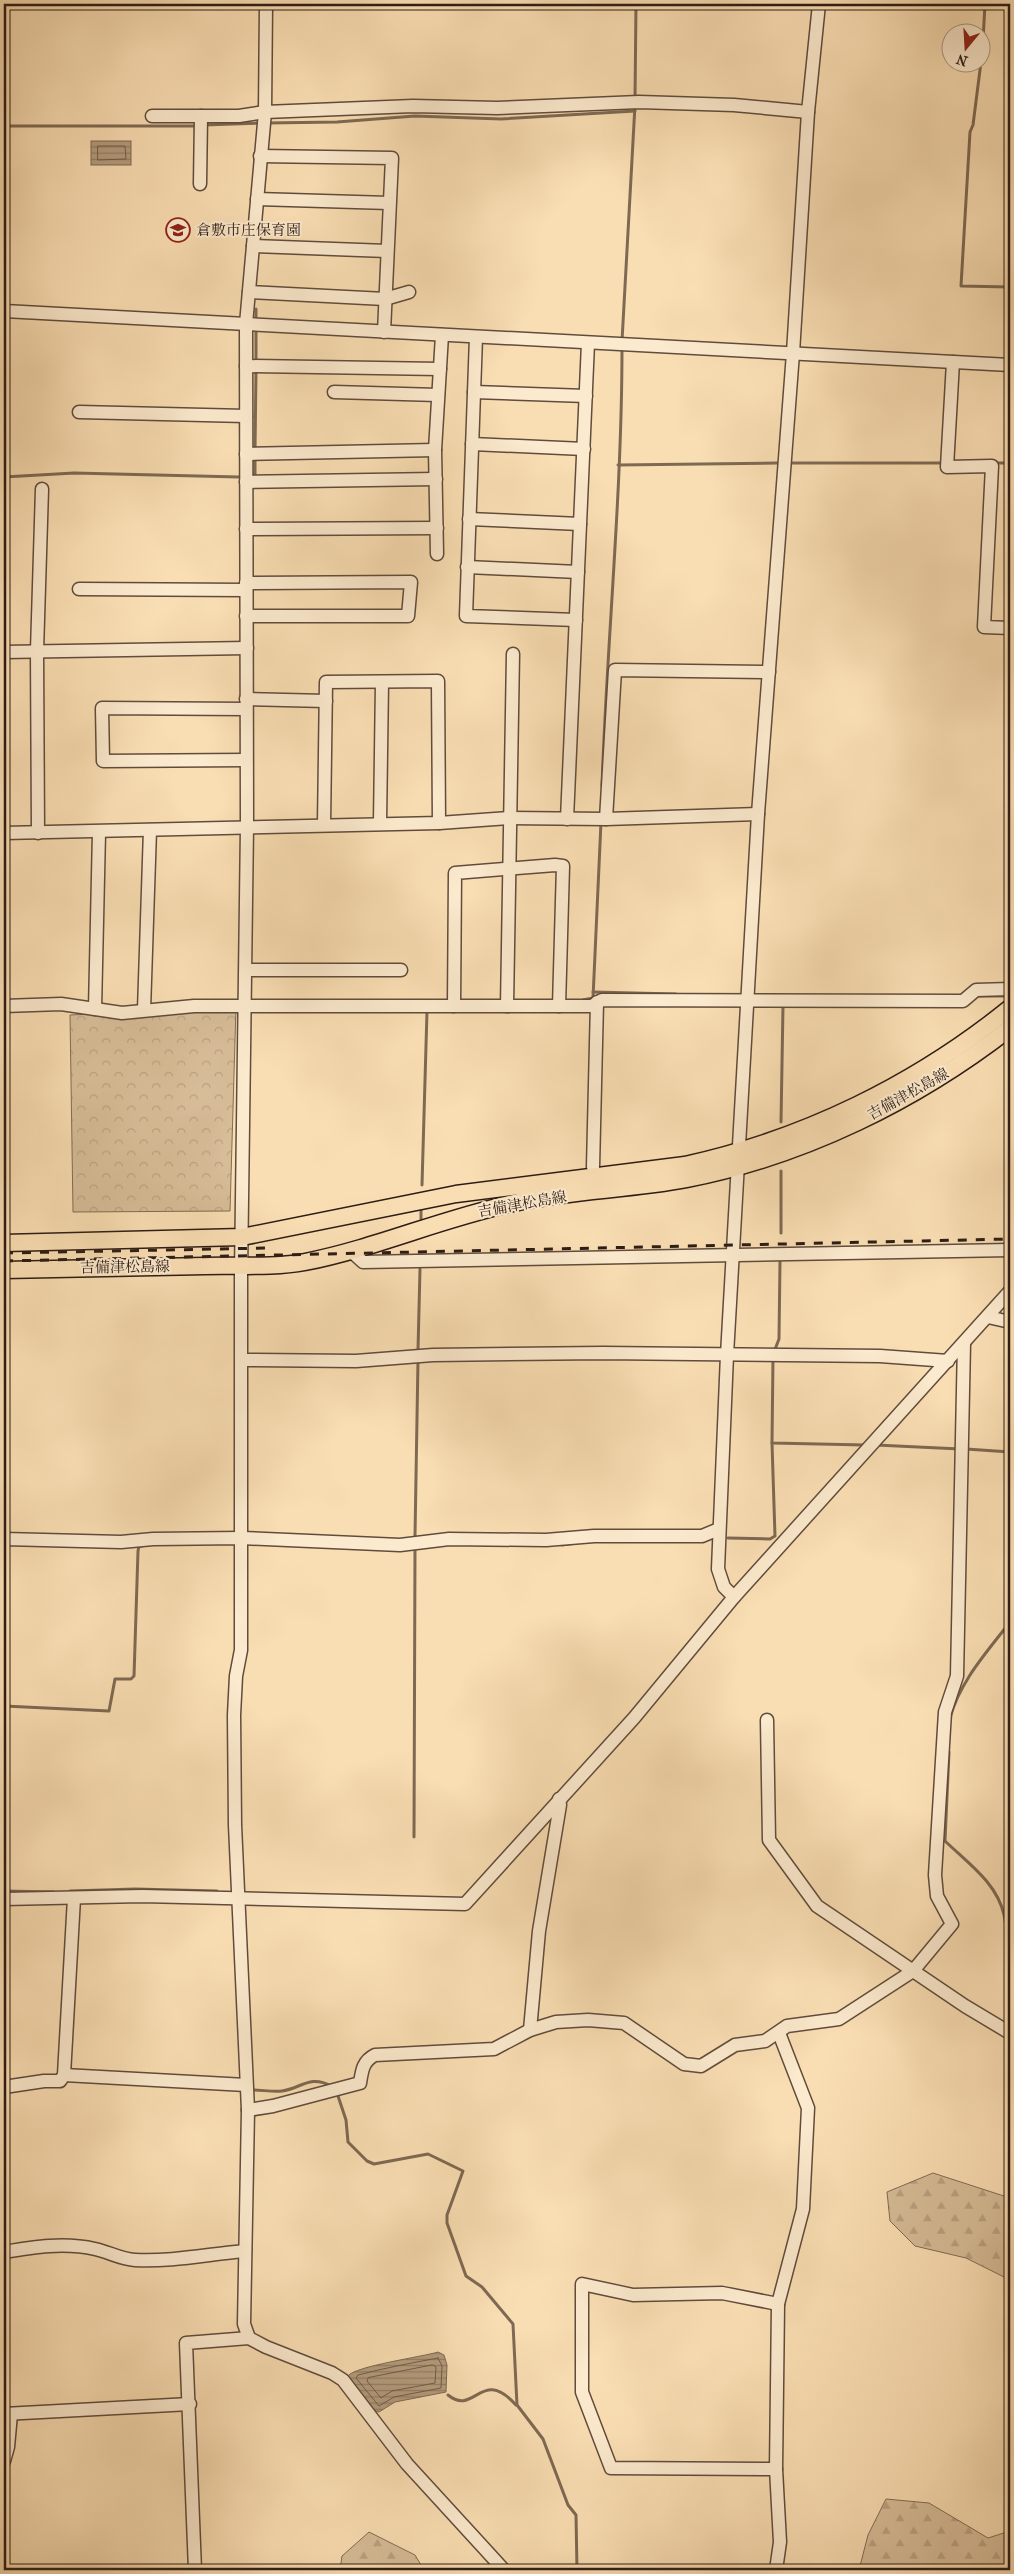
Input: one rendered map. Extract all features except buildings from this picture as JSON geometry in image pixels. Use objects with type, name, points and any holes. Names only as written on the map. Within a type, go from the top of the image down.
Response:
[{"type":"main road","name":"吉備津松島線","points":[[4,1270],[303,1263],[352,1252],[464,1215],[516,1202],[686,1179],[740,1158],[866,1102],[952,1051],[1010,1008]]},
{"type":"main road","name":"吉備津松島線","points":[[4,1243],[242,1237],[456,1194],[740,1158],[798,1145],[869,1117],[922,1089],[981,1051],[1010,1028]]},
{"type":"street","points":[[249,2338],[244,2324],[248,2110],[235,1824],[234,1714],[236,1676],[241,1650],[241,1265],[247,826],[246,482],[252,454],[246,416],[252,366],[252,324],[249,292],[264,121],[266,4]]},
{"type":"street","points":[[734,1597],[724,1587],[718,1569],[728,1355],[758,814],[793,353],[808,112],[819,4]]},
{"type":"street","points":[[152,116],[201,118],[239,116],[264,121],[413,106],[497,108],[635,102],[734,105],[808,112]]},
{"type":"street","points":[[200,184],[201,118]]},
{"type":"street","points":[[260,156],[392,158],[384,332]]},
{"type":"street","points":[[257,199],[390,203]]},
{"type":"street","points":[[253,246],[387,251]]},
{"type":"street","points":[[249,292],[385,299],[409,292]]},
{"type":"street","points":[[4,311],[1010,365]]},
{"type":"street","points":[[437,554],[435,450],[442,335]]},
{"type":"street","points":[[476,337],[466,616],[576,620]]},
{"type":"street","points":[[567,819],[588,343]]},
{"type":"street","points":[[953,362],[947,467],[992,466],[984,627],[1010,628]]},
{"type":"street","points":[[252,366],[440,370]]},
{"type":"street","points":[[334,392],[438,395]]},
{"type":"street","points":[[474,392],[586,396]]},
{"type":"street","points":[[79,412],[246,416]]},
{"type":"street","points":[[472,444],[584,450]]},
{"type":"street","points":[[252,454],[435,450]]},
{"type":"street","points":[[246,482],[436,479]]},
{"type":"street","points":[[38,833],[37,651],[42,489]]},
{"type":"street","points":[[469,519],[580,524]]},
{"type":"street","points":[[246,529],[436,528]]},
{"type":"street","points":[[467,567],[578,572]]},
{"type":"street","points":[[79,589],[246,587],[411,582],[408,616],[246,616]]},
{"type":"street","points":[[4,652],[247,648]]},
{"type":"street","points":[[507,1003],[513,654]]},
{"type":"street","points":[[601,819],[615,670],[769,672]]},
{"type":"street","points":[[324,824],[326,682],[438,681],[439,823]]},
{"type":"street","points":[[380,823],[382,682]]},
{"type":"street","points":[[246,760],[103,761],[102,708],[326,701]]},
{"type":"street","points":[[4,833],[99,832],[324,824],[439,823],[509,818],[601,819],[758,814]]},
{"type":"street","points":[[145,1007],[150,830]]},
{"type":"street","points":[[95,1005],[99,832]]},
{"type":"street","points":[[454,1003],[455,873],[535,865],[562,866],[560,1002]]},
{"type":"street","points":[[246,970],[401,970]]},
{"type":"street","points":[[4,1006],[95,1005],[122,1012],[145,1007],[246,1004],[560,1002],[592,1006],[602,1000],[748,997],[963,1001],[976,990],[1010,989]]},
{"type":"street","points":[[593,1167],[597,1002]]},
{"type":"street","points":[[352,1252],[363,1262],[1010,1250]]},
{"type":"street","points":[[4,1899],[142,1896],[465,1904],[559,1798],[634,1718],[734,1597],[1010,1291]]},
{"type":"street","points":[[988,1317],[1010,1322]]},
{"type":"street","points":[[248,2110],[273,2106],[360,2083],[362,2068],[368,2059],[375,2055],[494,2049],[530,2030],[564,2022],[588,2020],[624,2023],[668,2054],[692,2067],[701,2066],[735,2045],[765,2040],[779,2033],[787,2026],[839,2019],[913,1971],[952,1924],[937,1896],[935,1875],[946,1712],[957,1676],[964,1343]]},
{"type":"street","points":[[242,1360],[356,1360],[453,1355],[773,1355],[880,1356],[948,1361]]},
{"type":"street","points":[[4,1539],[121,1542],[153,1539],[242,1538],[400,1545],[456,1539],[546,1540],[594,1536],[702,1536],[719,1529]]},
{"type":"street","points":[[767,1720],[769,1840],[817,1906],[913,1971],[1010,2033]]},
{"type":"street","points":[[530,2030],[540,1931],[560,1806],[559,1798]]},
{"type":"street","points":[[4,2087],[44,2081],[60,2081],[64,2075],[74,1898]]},
{"type":"street","points":[[776,2570],[780,2534],[776,2469],[778,2304],[803,2210],[808,2108],[779,2033]]},
{"type":"street","points":[[64,2075],[246,2085]]},
{"type":"street","points":[[4,2252],[46,2245],[65,2246],[96,2249],[120,2258],[147,2260],[245,2251]]},
{"type":"street","points":[[776,2469],[611,2468],[582,2392],[582,2284],[633,2295],[722,2293],[778,2304]]},
{"type":"street","points":[[195,2570],[190,2404],[186,2343],[249,2338],[266,2347],[332,2372],[343,2380],[407,2464],[504,2570]]},
{"type":"street","points":[[4,2461],[8,2447],[7,2414],[190,2404]]},
{"type":"green space","points":[[236,1007],[230,1211],[73,1212],[70,1015]]},
{"type":"green space","points":[[933,2173],[1010,2198],[1010,2280],[966,2258],[915,2246],[890,2221],[887,2192]]},
{"type":"green space","points":[[886,2499],[929,2503],[988,2538],[1010,2531],[1010,2570],[859,2570],[868,2535]]},
{"type":"green space","points":[[369,2532],[415,2555],[424,2570],[340,2570],[342,2556]]},
{"type":"water","points":[[91,141],[131,141],[131,165],[91,165]]},
{"type":"water","points":[[438,2352],[444,2355],[447,2365],[446,2392],[395,2402],[379,2412],[374,2411],[348,2376],[353,2372],[375,2365]]},
{"type":"waterway","points":[[635,99],[636,4]]},
{"type":"waterway","points":[[984,22],[985,4]]},
{"type":"waterway","points":[[980,72],[973,125],[970,132],[961,286],[1010,287]]},
{"type":"waterway","points":[[622,341],[635,105]]},
{"type":"waterway","points":[[267,123],[337,122],[415,116],[501,119],[635,111]]},
{"type":"waterway","points":[[204,125],[261,123]]},
{"type":"waterway","points":[[4,126],[198,126]]},
{"type":"waterway","points":[[256,309],[256,321]]},
{"type":"waterway","points":[[256,327],[256,363]]},
{"type":"waterway","points":[[602,786],[620,457],[622,347]]},
{"type":"waterway","points":[[255,451],[256,370]]},
{"type":"waterway","points":[[252,474],[255,474],[255,457]]},
{"type":"waterway","points":[[618,465],[777,463]]},
{"type":"waterway","points":[[791,463],[945,463]]},
{"type":"waterway","points":[[994,463],[1010,463]]},
{"type":"waterway","points":[[4,477],[74,473],[239,477]]},
{"type":"waterway","points":[[583,1000],[593,998],[601,822]]},
{"type":"waterway","points":[[593,992],[676,994]]},
{"type":"waterway","points":[[977,996],[1004,996]]},
{"type":"waterway","points":[[781,1122],[783,1006]]},
{"type":"waterway","points":[[422,1185],[427,1011]]},
{"type":"waterway","points":[[781,1171],[781,1233]]},
{"type":"waterway","points":[[421,1209],[421,1219]]},
{"type":"waterway","points":[[774,1352],[779,1339],[780,1261]]},
{"type":"waterway","points":[[418,1350],[420,1269]]},
{"type":"waterway","points":[[773,1358],[772,1443],[865,1445]]},
{"type":"waterway","points":[[415,1536],[418,1360]]},
{"type":"waterway","points":[[728,1538],[770,1539],[775,1536],[772,1443]]},
{"type":"waterway","points":[[876,1445],[960,1449]]},
{"type":"waterway","points":[[966,1449],[1010,1452]]},
{"type":"waterway","points":[[562,1545],[576,1543]]},
{"type":"waterway","points":[[4,1706],[109,1711],[115,1679],[131,1679],[134,1676],[138,1551],[139,1546],[142,1546]]},
{"type":"waterway","points":[[414,1837],[415,1548]]},
{"type":"waterway","points":[[950,1718],[967,1679],[1010,1622]]},
{"type":"waterway","points":[[949,1752],[945,1841],[980,1874],[995,1893],[1004,1915],[1010,1960]]},
{"type":"waterway","points":[[70,1891],[135,1889],[217,1891]]},
{"type":"waterway","points":[[4,1891],[54,1892]]},
{"type":"waterway","points":[[253,2090],[282,2091],[317,2081],[331,2086]]},
{"type":"waterway","points":[[337,2093],[346,2120],[348,2142],[367,2161],[374,2164],[428,2154],[463,2171],[447,2215],[447,2223],[466,2276],[482,2287],[513,2324],[517,2405],[543,2439],[568,2505],[576,2515],[577,2570]]},
{"type":"waterway","points":[[448,2395],[457,2400],[465,2400],[486,2390],[494,2390],[504,2394],[516,2405]]},
{"type":"railway","points":[[4,1261],[1010,1239]]},
{"type":"railway","points":[[4,1253],[271,1248]]},
{"type":"place","name":"倉敷市庄保育園","points":[[178,230]]}]
